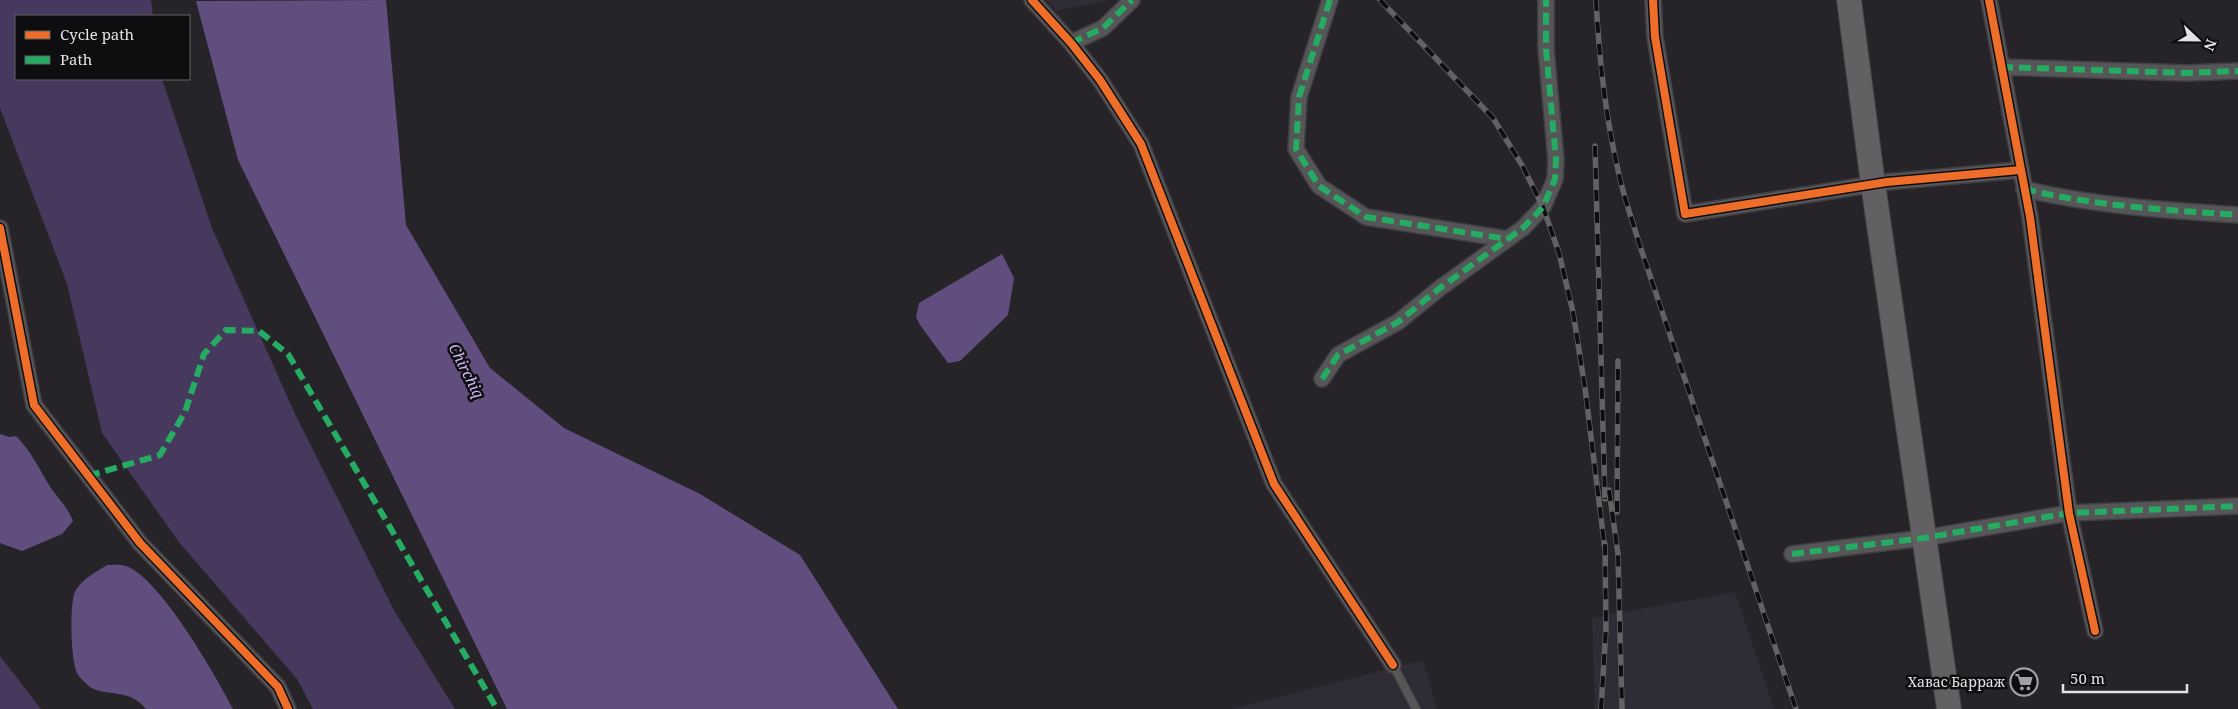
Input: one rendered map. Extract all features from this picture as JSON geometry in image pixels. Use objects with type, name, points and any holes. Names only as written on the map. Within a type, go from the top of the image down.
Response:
[{"type":"main road","points":[[1849,0],[1880,183],[1931,537],[1962,709]]},
{"type":"main road","points":[[1864,0],[1880,183]]},
{"type":"main road","points":[[1931,537],[1949,709]]},
{"type":"street","points":[[1032,0],[1071,43],[1100,80],[1140,144],[1274,484],[1393,665]]},
{"type":"street","points":[[1071,43],[1103,28],[1132,0]]},
{"type":"street","points":[[1330,0],[1299,97],[1296,149],[1319,186],[1366,217],[1507,239]]},
{"type":"street","points":[[1322,378],[1338,355],[1398,322],[1440,288],[1523,228],[1543,207],[1555,179],[1556,160],[1546,48],[1546,0]]},
{"type":"street","points":[[1654,0],[1655,37],[1685,214],[1880,183],[2020,170]]},
{"type":"street","points":[[1989,0],[2030,217],[2069,514],[2095,631]]},
{"type":"street","points":[[2002,67],[2187,73],[2238,71]]},
{"type":"street","points":[[2024,189],[2125,208],[2238,215]]},
{"type":"street","points":[[0,228],[34,405],[140,543],[278,687],[288,709]]},
{"type":"street","points":[[1792,554],[1931,537],[2069,514],[2238,506]]},
{"type":"lane","points":[[1393,665],[1416,709]]},
{"type":"shaded area","points":[[0,0],[151,0],[153,15],[15,15],[15,80],[162,80],[212,228],[296,416],[395,612],[455,709],[313,709],[297,679],[178,541],[102,433],[67,284],[0,108]]},
{"type":"shaded area","points":[[1046,0],[1110,0],[1056,11]]},
{"type":"shaded area","points":[[1735,592],[1774,709],[1595,709],[1592,618]]},
{"type":"shaded area","points":[[0,656],[41,709],[0,709]]},
{"type":"shaded area","points":[[1423,660],[1437,709],[1231,709]]},
{"type":"water","name":"Chirchiq","points":[[386,0],[406,225],[490,368],[564,428],[700,494],[800,555],[898,709],[507,709],[238,160],[196,1]]},
{"type":"water","points":[[1002,254],[1014,278],[1008,315],[960,361],[948,363],[916,317],[919,303]]},
{"type":"water","points":[[0,434],[9,437],[16,436],[26,447],[49,485],[68,510],[73,521],[62,534],[22,551],[0,543]]},
{"type":"water","points":[[107,565],[126,566],[140,574],[155,589],[201,652],[233,709],[146,709],[133,698],[96,690],[81,678],[75,666],[72,645],[71,620],[73,599],[77,588],[81,584]]},
{"type":"railway","points":[[1380,0],[1493,118],[1523,167],[1543,207],[1559,253],[1573,312],[1585,388],[1605,550]]},
{"type":"railway","points":[[1596,0],[1606,107],[1622,189],[1796,709]]},
{"type":"railway","points":[[1595,146],[1605,499]]},
{"type":"railway","points":[[1617,512],[1618,361]]},
{"type":"railway","points":[[1609,490],[1618,554],[1622,709]]},
{"type":"railway","points":[[1601,709],[1606,628],[1605,544]]},
{"type":"marked path","points":[[1071,43],[1103,28],[1132,0]]},
{"type":"marked path","points":[[1330,0],[1299,97],[1296,149],[1319,186],[1366,217],[1507,239]]},
{"type":"marked path","points":[[1322,379],[1338,355],[1398,322],[1440,288],[1523,228],[1543,207],[1555,179],[1556,160],[1546,49],[1546,0]]},
{"type":"marked path","points":[[2001,67],[2187,73],[2238,71]]},
{"type":"marked path","points":[[2024,189],[2077,200],[2157,209],[2238,215]]},
{"type":"marked path","points":[[88,476],[160,455],[185,412],[204,354],[226,330],[259,331],[288,354],[497,709]]},
{"type":"marked path","points":[[1792,554],[1924,538],[2069,513],[2238,506]]},
{"type":"cycle path","points":[[1032,0],[1071,43],[1100,80],[1141,144],[1274,484],[1393,665]]},
{"type":"cycle path","points":[[1653,0],[1655,37],[1685,214],[1887,182],[2020,170]]},
{"type":"cycle path","points":[[1989,0],[2030,217],[2069,513],[2095,631]]},
{"type":"cycle path","points":[[0,228],[34,405],[140,543],[278,687],[288,709]]},
{"type":"place","name":"Хавас Барраж","points":[[2024,682]]}]
